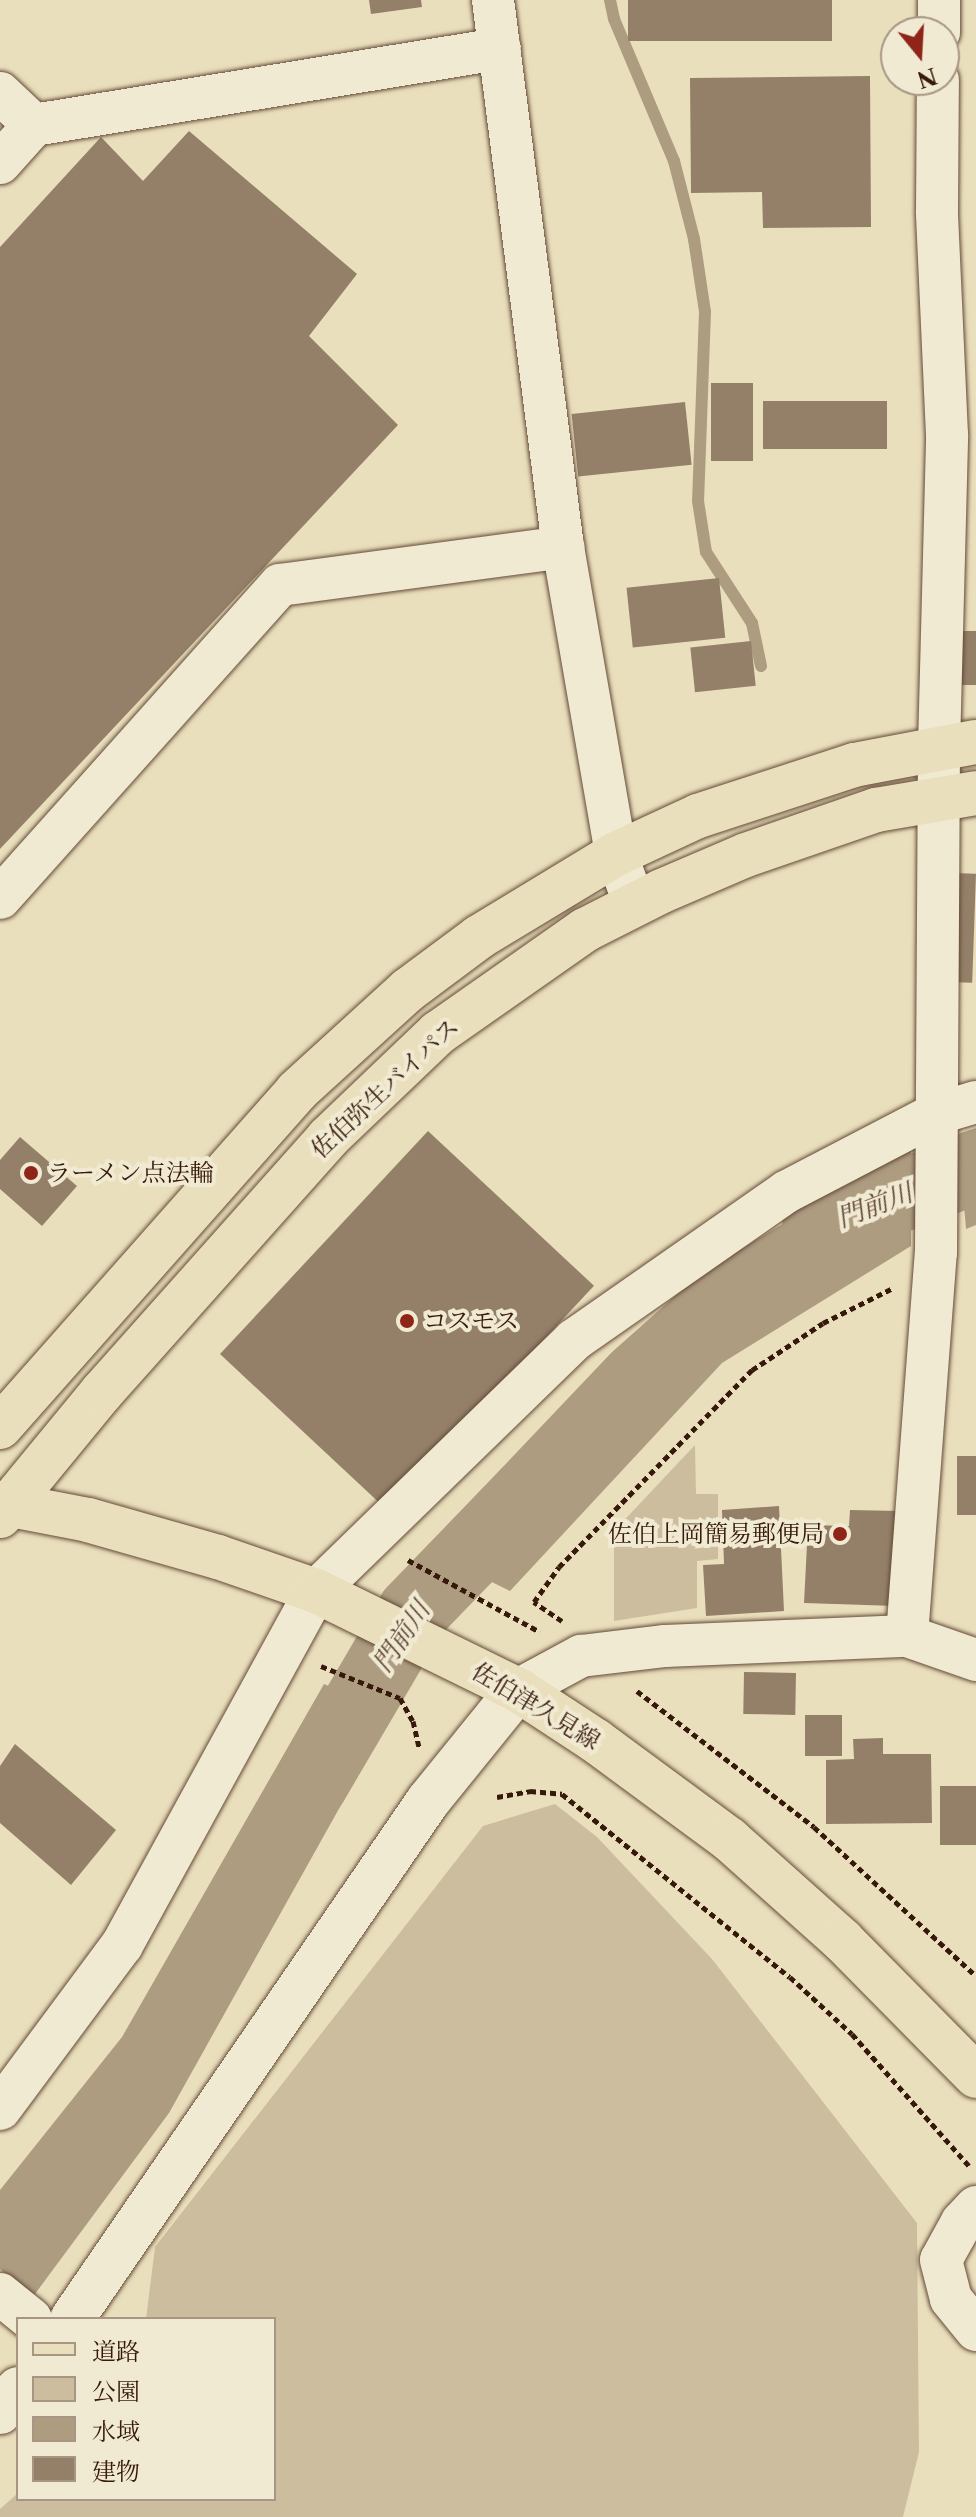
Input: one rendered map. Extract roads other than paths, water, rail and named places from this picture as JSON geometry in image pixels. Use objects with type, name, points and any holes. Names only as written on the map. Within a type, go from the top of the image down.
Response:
[{"type":"main road","points":[[0,1427],[232,1162],[352,1038],[479,937],[616,854],[698,816],[854,765],[958,745]]},
{"type":"main road","name":"佐伯弥生バイパス","points":[[3,1508],[328,1138],[438,1033],[585,930],[635,905],[746,855],[876,810],[957,795]]},
{"type":"main road","name":"佐伯津久見線","points":[[3,1508],[103,1524],[218,1557],[316,1591],[518,1690],[609,1750],[729,1839],[842,1940],[976,2076]]},
{"type":"street","points":[[493,0],[563,547],[616,854],[635,905]]},
{"type":"street","points":[[0,163],[34,125],[500,49]]},
{"type":"street","points":[[0,93],[34,125]]},
{"type":"street","points":[[907,1636],[936,1260],[936,1125],[957,795],[959,613],[937,211],[938,96]]},
{"type":"street","points":[[0,898],[280,585],[563,547]]},
{"type":"street","points":[[0,2109],[122,1945],[316,1591],[574,1340],[786,1192],[936,1125],[976,1102]]},
{"type":"street","points":[[73,2317],[428,1801],[518,1690],[571,1650],[907,1636],[976,1660]]},
{"type":"street","points":[[976,2207],[962,2222],[941,2260],[951,2299],[976,2330]]},
{"type":"street","points":[[0,2294],[29,2317]]},
{"type":"street","points":[[0,2412],[16,2392]]},
{"type":"water","points":[[976,1128],[976,1225],[966,1229],[958,1134]]},
{"type":"water","points":[[911,1147],[911,1246],[722,1363],[510,1591],[425,1549],[612,1352],[701,1273]]},
{"type":"water","points":[[324,1684],[378,1707],[383,1730],[169,2113],[32,2298],[0,2269],[0,2190],[122,2037]]},
{"type":"waterway","points":[[610,0],[614,19],[674,161],[694,239],[705,312],[698,501],[706,552],[752,623],[761,666]]},
{"type":"waterway","name":"門前川","points":[[818,1227],[976,1168]]},
{"type":"waterway","name":"門前川","points":[[312,1784],[413,1612],[526,1495]]},
{"type":"place","name":"ラーメン点法輪","points":[[31,1173]]},
{"type":"place","name":"コスモス","points":[[407,1321]]},
{"type":"place","name":"佐伯上岡簡易郵便局","points":[[840,1534]]}]
